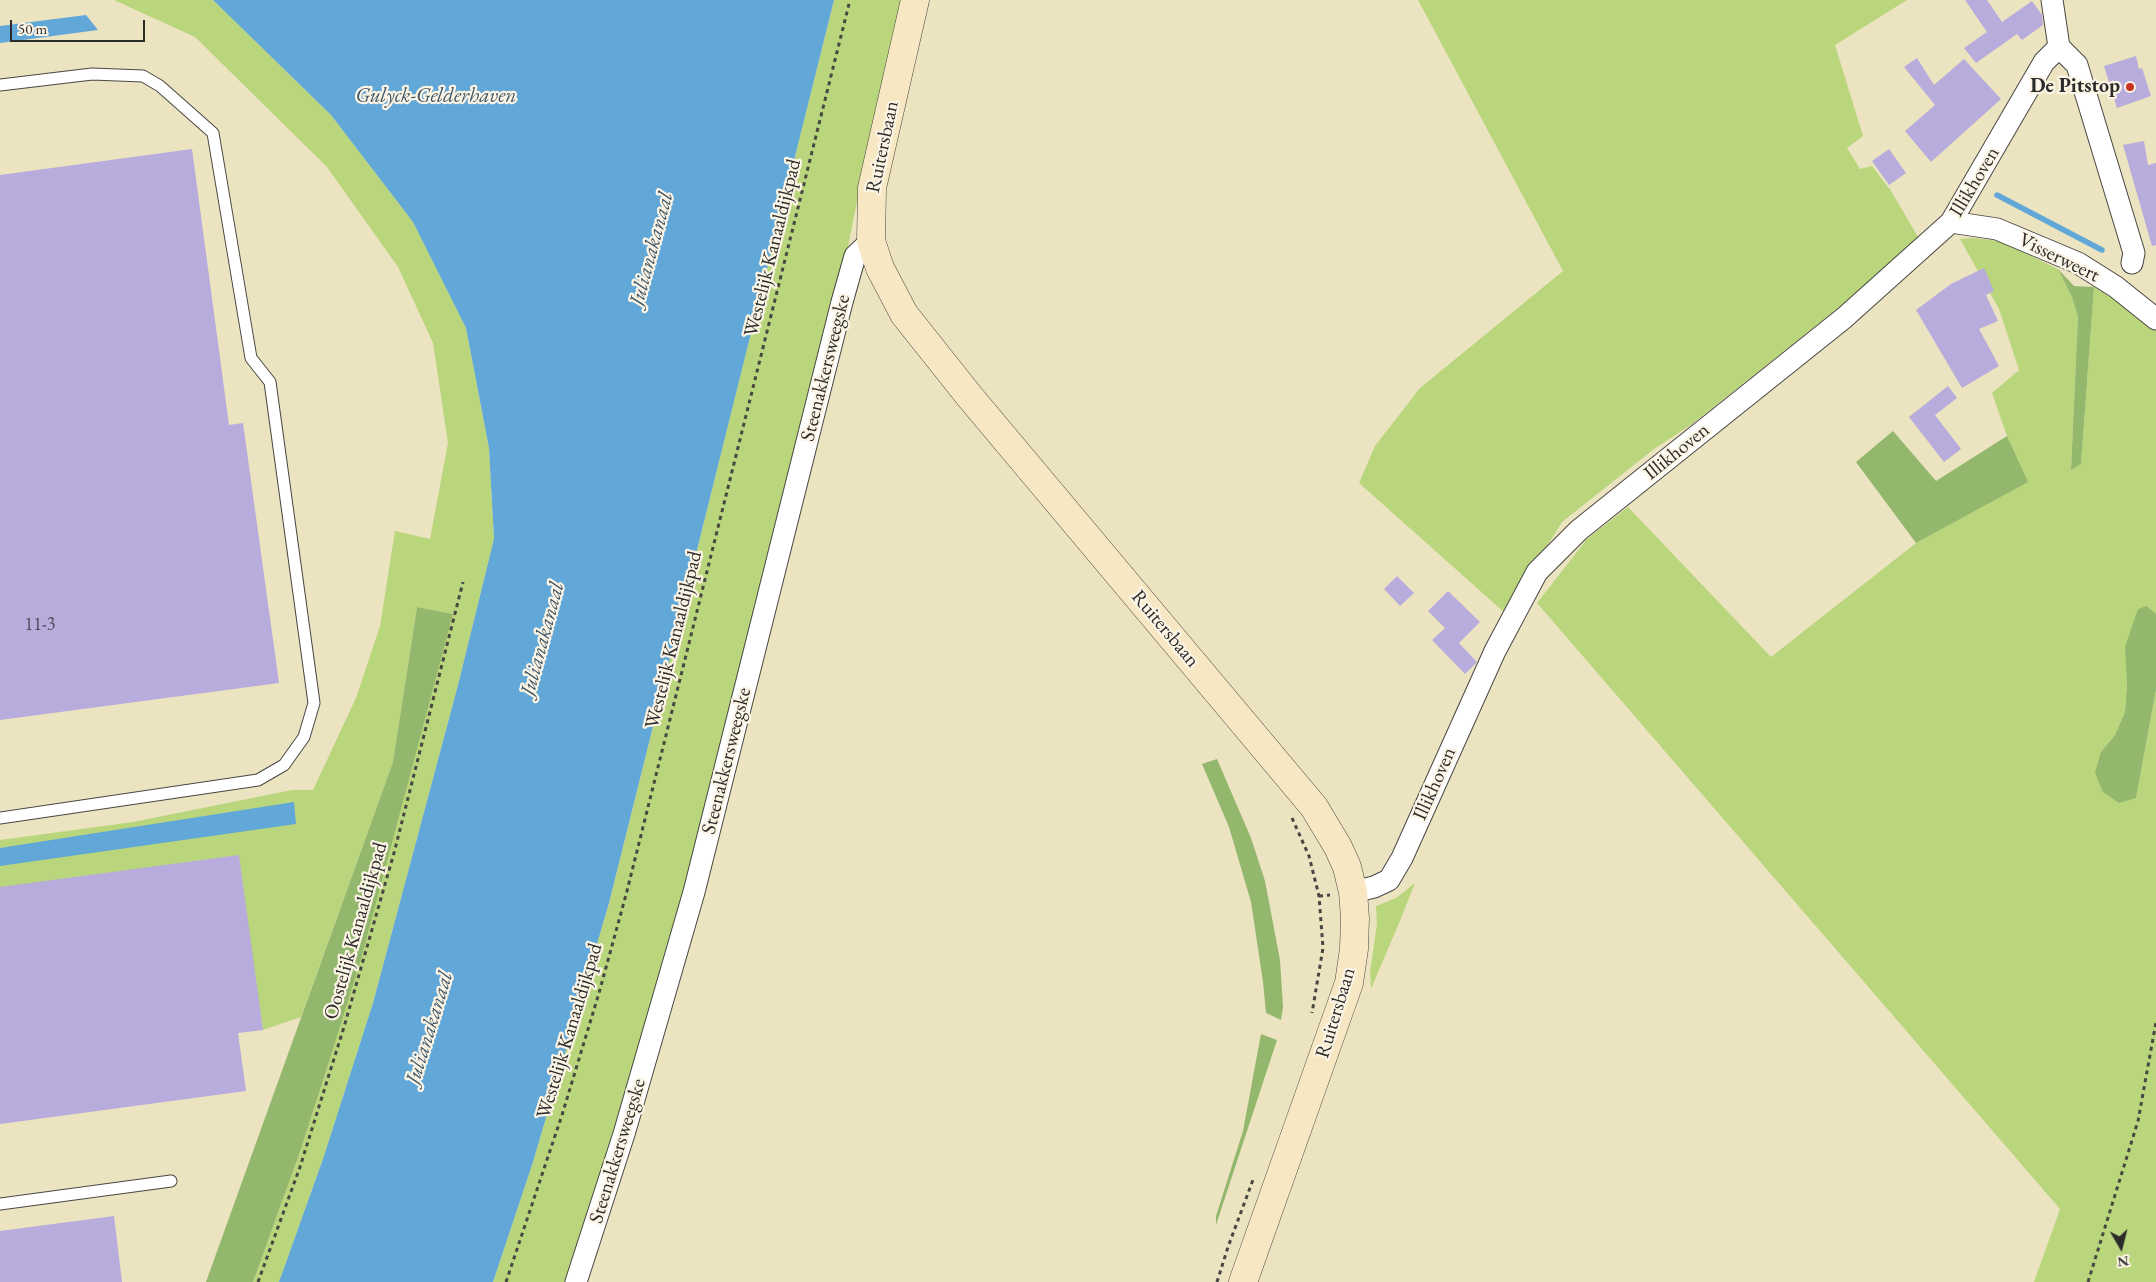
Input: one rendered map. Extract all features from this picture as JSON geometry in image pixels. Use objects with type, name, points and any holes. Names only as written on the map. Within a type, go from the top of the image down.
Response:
[{"type":"street","name":"Ruitersbaan","points":[[915,0],[872,188],[871,241],[880,268],[904,314],[970,397],[1314,807],[1338,846],[1347,867],[1353,892],[1356,918],[1354,949],[1348,983],[1243,1282]]},
{"type":"street","points":[[2052,0],[2059,47],[2077,65],[2134,254],[2132,262]]},
{"type":"street","name":"Illikhoven","points":[[1353,892],[1374,887],[1389,880],[1402,858],[1495,651],[1537,572],[1579,530],[1844,318],[1951,222],[2044,62],[2059,47]]},
{"type":"street","name":"Visserweert","points":[[1951,222],[1997,229],[2078,263],[2116,287],[2156,319]]},
{"type":"street","name":"Steenakkersweegske","points":[[576,1282],[624,1134],[694,892],[855,256],[871,241]]},
{"type":"lane","points":[[0,85],[92,74],[144,76],[160,86],[213,133],[251,358],[270,382],[314,703],[304,737],[284,765],[258,780],[0,818]]},
{"type":"lane","points":[[0,1204],[171,1181]]},
{"type":"path","name":"Westelijk Kanaaldijkpad","points":[[506,1282],[562,1115],[622,910],[850,0]]},
{"type":"path","name":"Oostelijk Kanaaldijkpad","points":[[258,1282],[300,1167],[344,1027],[394,853],[463,582]]},
{"type":"path","name":"Ruitersbaan","points":[[1311,1017],[1323,948],[1318,896]]},
{"type":"path","points":[[2088,1282],[2138,1121],[2156,1022]]},
{"type":"path","points":[[1217,1282],[1257,1170]]},
{"type":"green space","points":[[114,0],[213,0],[331,115],[413,222],[466,328],[489,448],[494,539],[458,685],[373,1003],[323,1159],[279,1282],[253,1282],[301,1149],[327,1068],[453,614],[417,607],[393,762],[301,1017],[263,1030],[0,887],[0,840],[133,822],[292,790],[313,790],[356,698],[380,626],[395,531],[430,539],[448,443],[433,343],[398,267],[327,167],[195,37]]},
{"type":"green space","points":[[834,0],[901,0],[819,389],[775,567],[576,1282],[493,1282],[533,1162],[609,903]]},
{"type":"green space","points":[[1418,0],[1907,0],[1835,45],[1863,136],[1847,148],[1860,169],[1872,166],[1891,191],[1921,242],[1692,424],[1654,449],[1562,522],[1505,613],[1359,483],[1375,446],[1420,388],[1563,271]]},
{"type":"green space","points":[[1972,238],[2000,241],[2058,269],[2072,297],[2078,317],[2071,469],[2081,464],[2094,287],[2131,310],[2156,317],[2156,614],[2147,606],[2127,683],[2125,712],[2115,735],[2101,752],[2136,798],[2156,690],[2156,1282],[2034,1282],[2060,1209],[1537,603],[1587,539],[1628,507],[1771,657],[1916,543],[2027,482],[2007,436],[1992,393],[2019,370],[1999,309],[1960,239]]},
{"type":"green space","points":[[2058,269],[2074,286],[2094,287],[2081,464],[2071,470],[2078,317],[2072,297]]},
{"type":"green space","points":[[1893,431],[1936,481],[2007,436],[2028,482],[1916,543],[1856,462]]},
{"type":"green space","points":[[2147,606],[2156,614],[2156,690],[2136,798],[2119,803],[2103,792],[2095,773],[2101,752],[2115,735],[2125,712],[2127,683],[2125,647],[2138,609]]},
{"type":"green space","points":[[417,607],[453,614],[361,959],[327,1068],[301,1149],[253,1282],[206,1282],[393,762]]},
{"type":"green space","points":[[1217,759],[1251,838],[1265,881],[1280,960],[1283,1007],[1281,1020],[1266,1013],[1251,902],[1229,827],[1202,764]]},
{"type":"green space","points":[[1415,883],[1371,989],[1370,972],[1377,924],[1376,906],[1396,898]]},
{"type":"green space","points":[[1261,1034],[1277,1040],[1216,1225],[1216,1216],[1243,1131]]},
{"type":"water","points":[[213,0],[834,0],[609,903],[533,1162],[493,1282],[279,1282],[323,1159],[373,1003],[458,685],[494,539],[489,448],[466,328],[413,222],[331,115]]},
{"type":"water","points":[[86,15],[98,30],[0,43],[0,26]]},
{"type":"water","points":[[294,802],[296,824],[0,866],[0,848]]},
{"type":"building","points":[[1965,0],[1987,0],[2002,22],[2032,1],[2042,15],[2043,25],[2022,40],[2017,34],[1976,63],[1964,48],[1987,32]]},
{"type":"building","name":"De Pitstop","points":[[2136,56],[2139,69],[2142,68],[2151,96],[2117,108],[2104,66]]},
{"type":"building","points":[[1917,58],[1934,85],[1964,59],[2001,99],[1931,162],[1905,131],[1935,105],[1904,67]]},
{"type":"building","points":[[2144,141],[2148,165],[2156,163],[2156,245],[2152,246],[2123,145]]},
{"type":"building","points":[[192,149],[229,425],[243,423],[279,683],[0,720],[0,175]]},
{"type":"building","points":[[1889,149],[1906,173],[1889,185],[1872,161]]},
{"type":"building","points":[[1984,268],[1994,291],[1986,295],[1998,321],[1979,329],[1999,366],[1962,388],[1916,310],[1951,284]]},
{"type":"building","points":[[1948,386],[1957,398],[1935,415],[1961,449],[1944,462],[1909,417]]},
{"type":"building","points":[[1397,576],[1414,593],[1400,606],[1384,589]]},
{"type":"building","points":[[1448,591],[1480,622],[1459,643],[1477,662],[1465,674],[1432,640],[1445,628],[1428,611]]},
{"type":"building","points":[[239,855],[263,1030],[238,1033],[246,1091],[0,1124],[0,887]]},
{"type":"building","points":[[114,1216],[122,1282],[0,1282],[0,1231]]},
{"type":"waterway","points":[[1997,195],[2102,250]]},
{"type":"place","name":"De Pitstop","points":[[2130,87]]},
{"type":"water label","name":"Gulyck-Gelderhaven","points":[[436,96]]},
{"type":"water label","name":"Julianakanaal","points":[[652,249]]},
{"type":"water label","name":"Julianakanaal","points":[[543,639]]},
{"type":"water label","name":"Julianakanaal","points":[[430,1028]]}]
